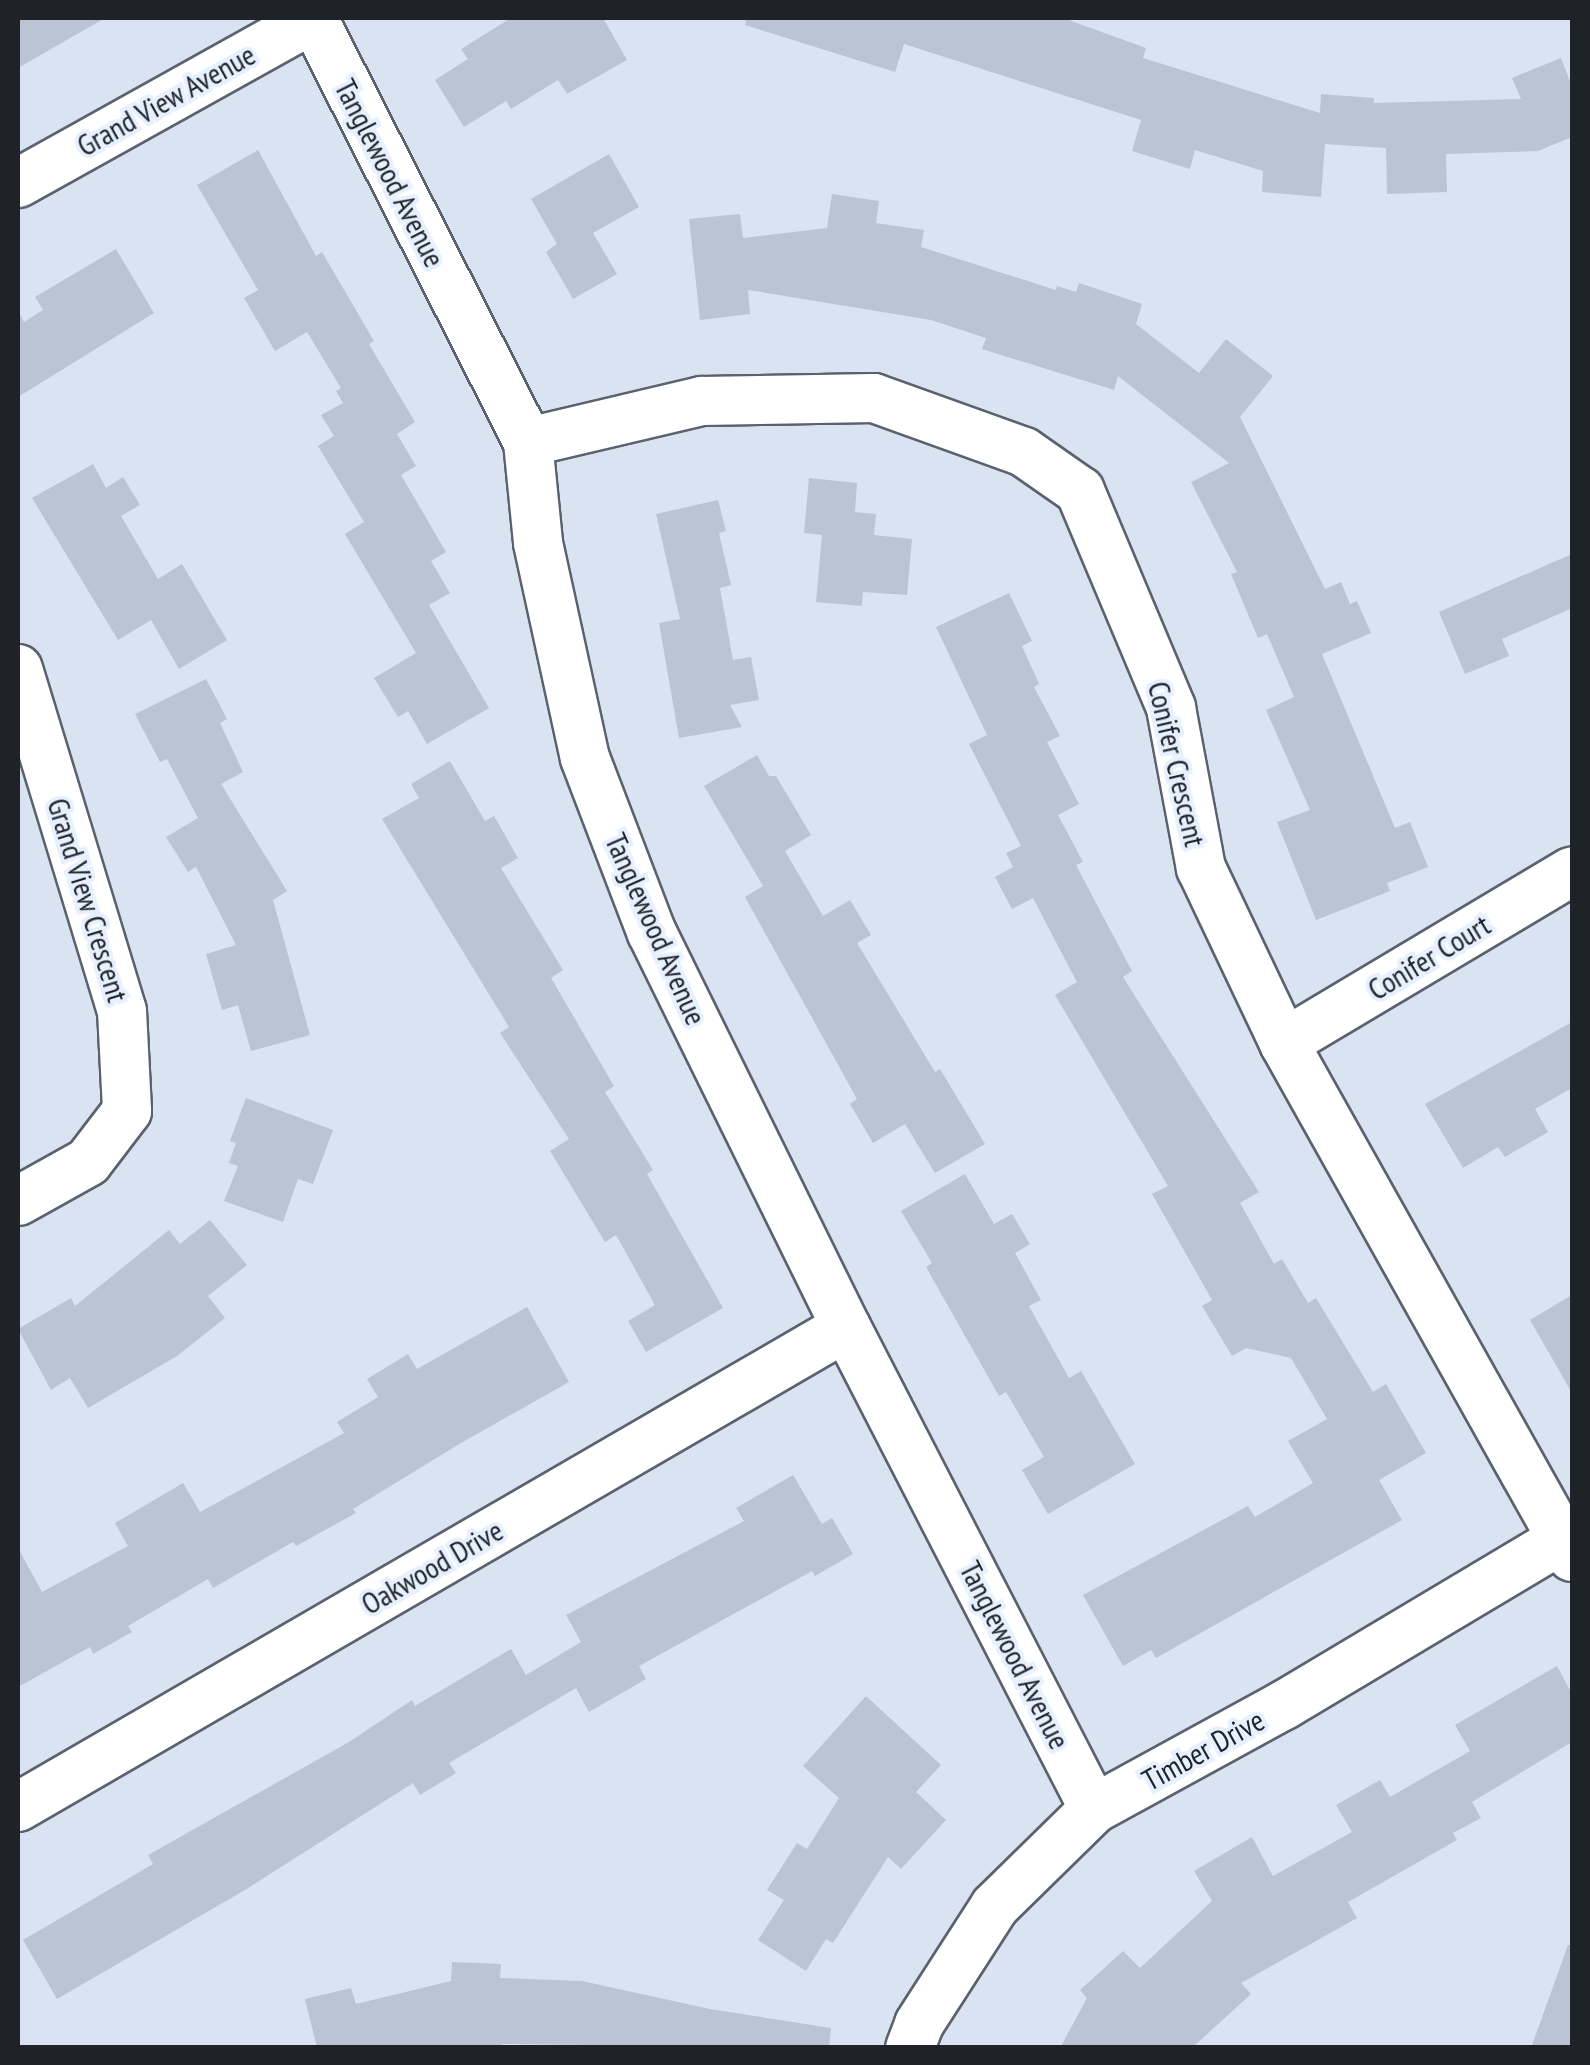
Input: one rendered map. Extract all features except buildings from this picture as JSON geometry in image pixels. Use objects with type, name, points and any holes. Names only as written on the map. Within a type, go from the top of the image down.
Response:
[{"type":"street","name":"Grand View Avenue","points":[[18,183],[314,18]]},
{"type":"street","name":"Tanglewood Avenue","points":[[314,18],[528,442],[538,543],[585,758],[652,933],[846,1326],[1094,1809]]},
{"type":"street","name":"Conifer Crescent","points":[[528,442],[702,401],[874,398],[1024,452],[1080,491],[1171,708],[1202,868],[1284,1043],[1569,1543]]},
{"type":"street","name":"Grand View Crescent","points":[[18,670],[122,1011],[128,1111],[88,1162],[18,1201]]},
{"type":"street","name":"Conifer Court","points":[[1284,1043],[1572,871]]},
{"type":"street","name":"Oakwood Drive","points":[[18,1807],[846,1326]]},
{"type":"street","name":"Timber Drive","points":[[910,2048],[919,2024],[995,1906],[1094,1809],[1569,1543]]}]
